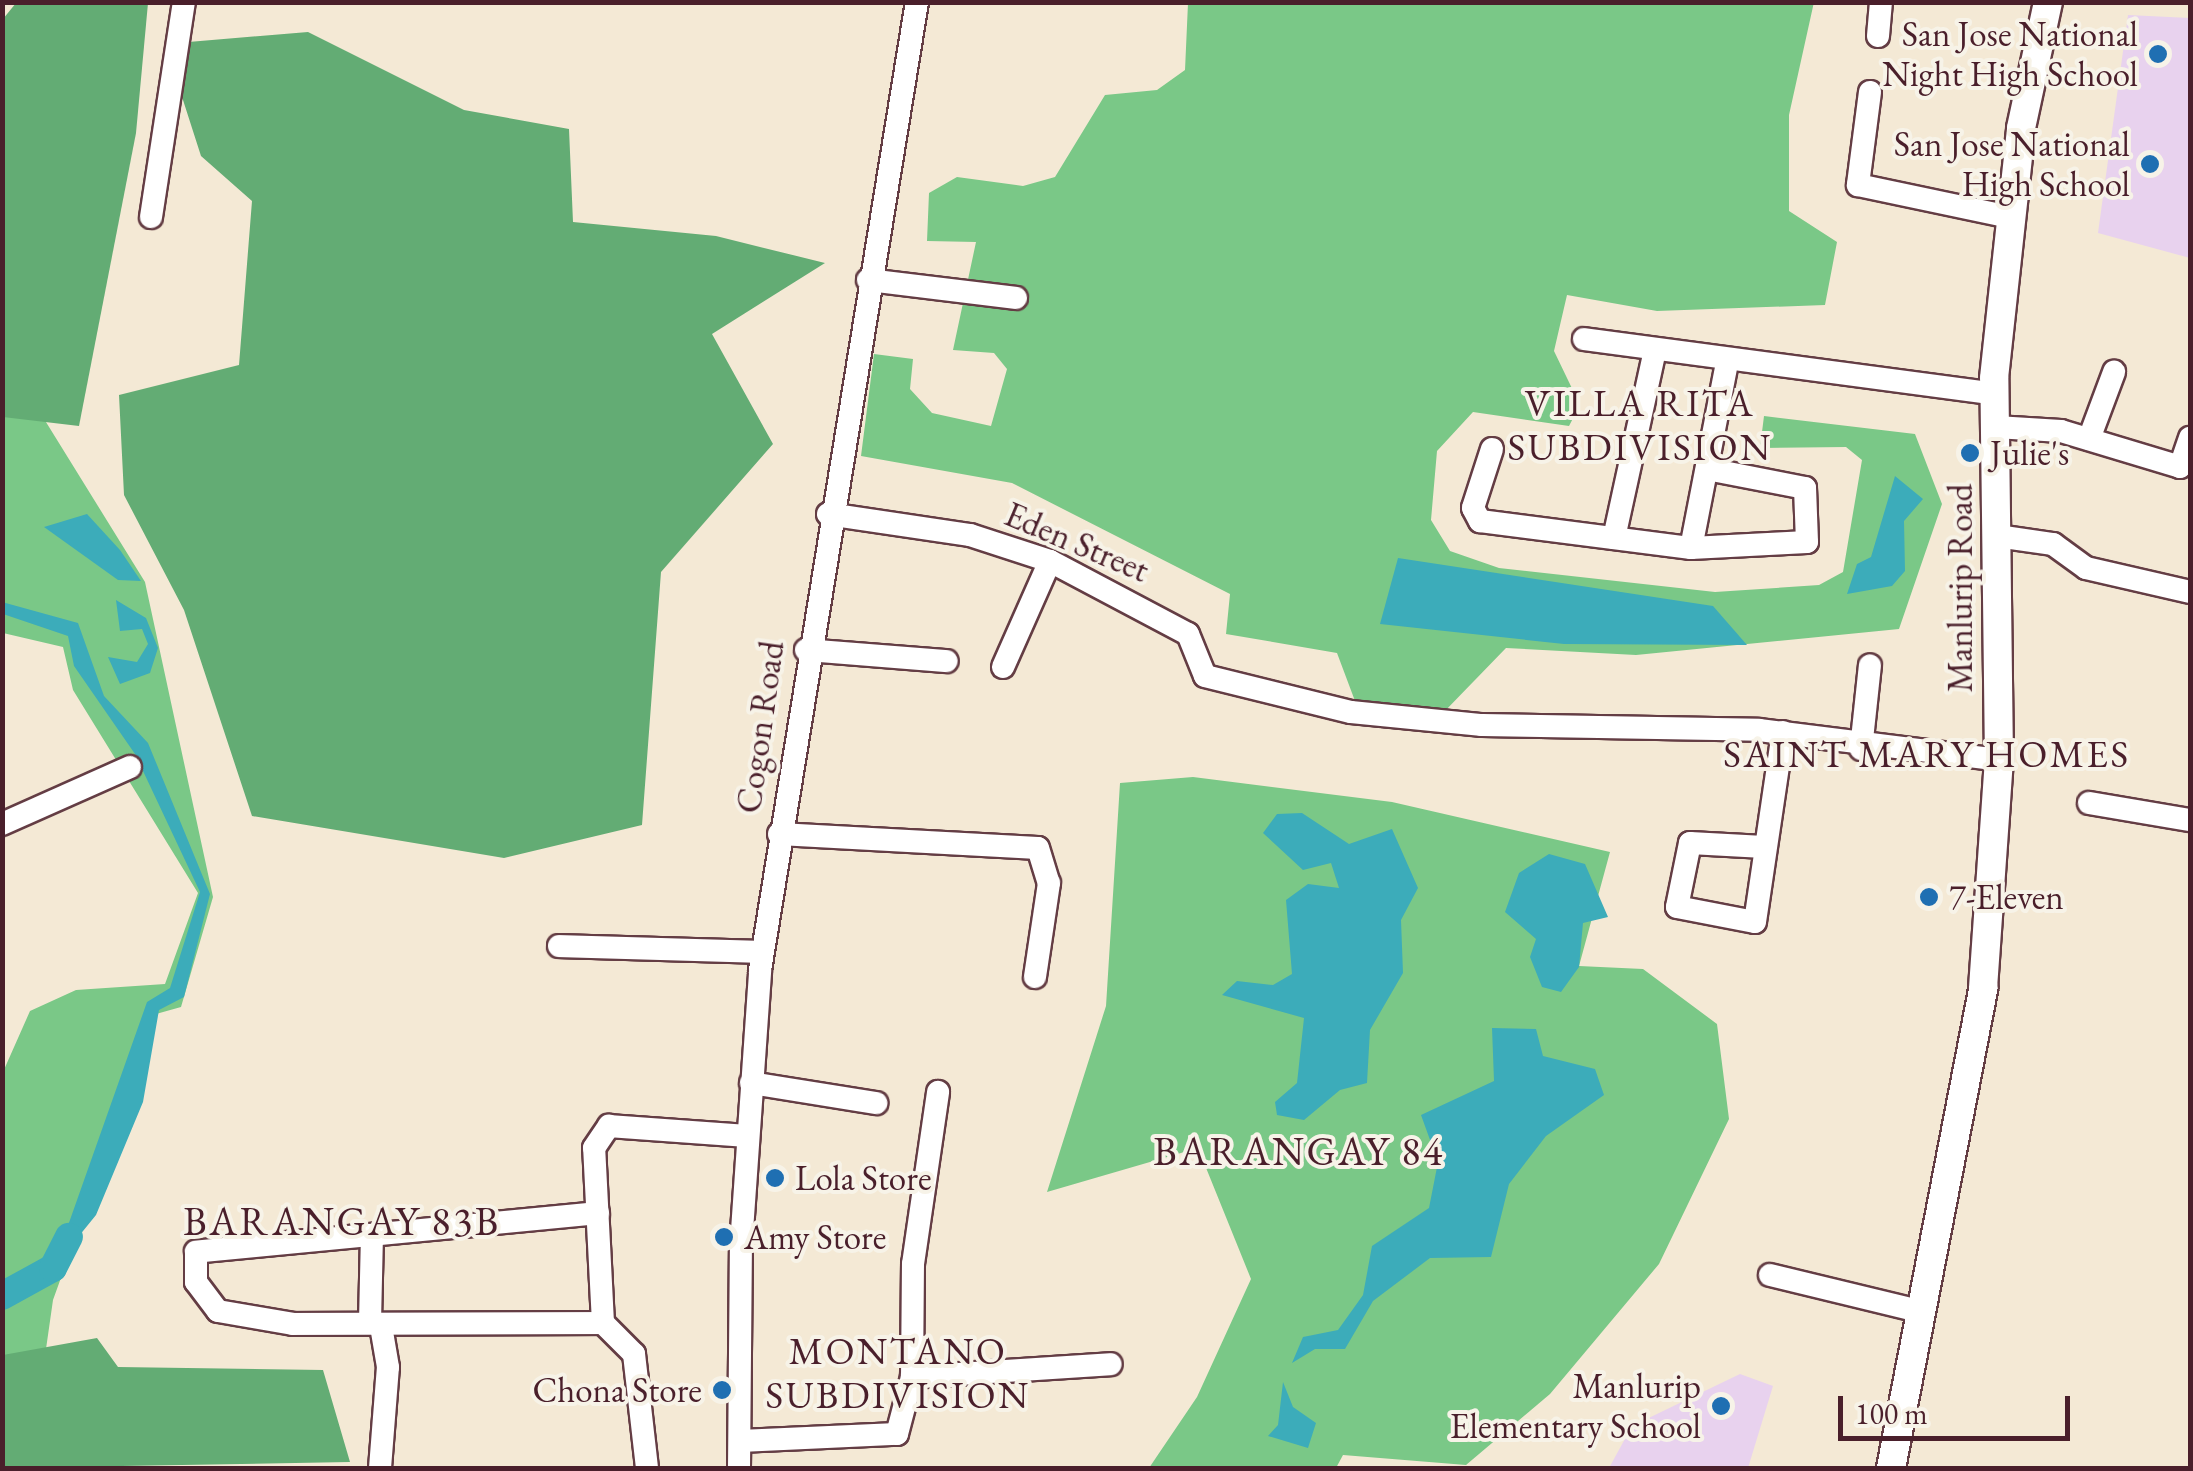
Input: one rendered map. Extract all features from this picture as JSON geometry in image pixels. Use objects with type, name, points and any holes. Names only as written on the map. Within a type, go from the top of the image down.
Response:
[{"type":"main road","name":"Manlurip Road","points":[[1890,1468],[1983,988],[1998,760],[1994,386],[2010,217],[2048,2]]},
{"type":"street","points":[[151,217],[184,2]]},
{"type":"street","name":"Cogon Road","points":[[739,1468],[747,1136],[762,952],[828,514],[917,2]]},
{"type":"street","points":[[1878,36],[1881,2]]},
{"type":"street","points":[[1870,92],[1858,185],[2010,217]]},
{"type":"street","points":[[868,280],[1016,298]]},
{"type":"street","points":[[1584,339],[1654,354],[1994,386]]},
{"type":"street","points":[[1614,538],[1654,354]]},
{"type":"street","points":[[1691,548],[1726,362]]},
{"type":"street","points":[[2089,439],[2114,372]]},
{"type":"street","points":[[1996,427],[2089,439],[2180,467],[2190,438]]},
{"type":"street","points":[[1492,449],[1475,518],[1691,548],[1807,542],[1805,488],[1707,468]]},
{"type":"street","name":"Eden Street","points":[[828,514],[970,535],[1050,561],[1177,626],[1206,676],[1410,722],[1784,732]]},
{"type":"street","points":[[1997,536],[2052,544],[2086,568],[2190,592]]},
{"type":"street","points":[[1003,666],[1050,561]]},
{"type":"street","points":[[806,650],[946,662]]},
{"type":"street","points":[[1861,749],[1870,665]]},
{"type":"street","points":[[1764,846],[1690,843],[1676,907],[1756,922],[1764,846],[1784,732],[1861,749],[1998,760]]},
{"type":"street","points":[[2,824],[130,767]]},
{"type":"street","points":[[2089,803],[2190,820]]},
{"type":"street","points":[[779,834],[1038,848],[1049,883],[1035,977]]},
{"type":"street","points":[[559,946],[762,952]]},
{"type":"street","points":[[751,1083],[876,1103]]},
{"type":"street","points":[[740,1441],[897,1434],[912,1377],[913,1264],[938,1092]]},
{"type":"street","points":[[647,1468],[634,1354],[602,1323],[594,1148],[609,1126],[747,1136]]},
{"type":"street","points":[[598,1213],[196,1252],[196,1282],[218,1311],[293,1324],[602,1323]]},
{"type":"street","points":[[372,1237],[376,1324],[388,1367],[380,1468]]},
{"type":"street","points":[[1770,1275],[1923,1312]]},
{"type":"street","points":[[912,1377],[1111,1364]]},
{"type":"shaded area","name":"San Jose National High School","points":[[2128,15],[2190,18],[2190,258],[2098,233]]},
{"type":"shaded area","name":"Manlurip Elementary School","points":[[1740,1374],[1773,1386],[1748,1468],[1609,1468],[1632,1426]]},
{"type":"green space","points":[[1814,2],[1789,115],[1789,211],[1837,242],[1825,305],[1657,311],[1567,295],[1554,351],[1580,405],[1569,426],[1473,412],[1437,451],[1431,520],[1450,551],[1499,568],[1715,592],[1819,585],[1843,572],[1862,460],[1846,447],[1760,448],[1764,416],[1915,434],[1942,504],[1899,629],[1636,655],[1506,648],[1442,714],[1355,701],[1337,653],[1226,634],[1230,594],[1012,483],[861,456],[874,354],[913,359],[910,389],[932,413],[991,426],[1007,369],[994,353],[953,350],[976,242],[927,241],[929,193],[957,177],[1023,186],[1055,177],[1105,95],[1157,90],[1185,70],[1188,3]]},
{"type":"green space","points":[[16,3],[148,3],[136,133],[79,426],[3,417],[3,19]]},
{"type":"green space","points":[[308,32],[464,110],[569,129],[573,222],[716,236],[825,263],[712,334],[773,444],[661,572],[642,825],[504,858],[252,816],[184,610],[124,495],[119,395],[239,365],[252,201],[201,156],[165,44]]},
{"type":"green space","points":[[2,351],[145,582],[213,897],[181,1007],[156,1014],[53,1300],[29,1468],[3,1468],[3,1072],[30,1011],[76,990],[165,984],[198,893],[73,690],[63,647],[3,633]]},
{"type":"green space","points":[[1193,777],[1392,802],[1610,852],[1579,966],[1643,969],[1717,1024],[1729,1119],[1659,1264],[1550,1394],[1466,1465],[1343,1455],[1336,1468],[1149,1468],[1197,1397],[1251,1279],[1198,1148],[1047,1192],[1106,1006],[1120,783]]},
{"type":"green space","points":[[97,1338],[118,1367],[323,1370],[350,1462],[3,1468],[3,1355]]},
{"type":"water","points":[[1895,476],[1923,499],[1904,521],[1905,571],[1892,586],[1847,594],[1857,564],[1871,557]]},
{"type":"water","points":[[87,514],[120,550],[141,581],[118,580],[44,527]]},
{"type":"water","points":[[1398,558],[1713,606],[1747,645],[1564,644],[1380,624]]},
{"type":"water","points":[[116,600],[146,618],[158,648],[150,673],[120,684],[108,657],[137,662],[148,644],[142,629],[120,631]]},
{"type":"water","points":[[2,602],[78,623],[104,696],[148,743],[210,894],[184,997],[159,1010],[143,1102],[96,1215],[53,1268],[147,1002],[170,988],[200,892],[135,754],[74,666],[68,636],[3,614]]},
{"type":"water","points":[[1302,813],[1349,844],[1392,829],[1418,888],[1401,920],[1403,973],[1370,1030],[1367,1083],[1340,1090],[1304,1120],[1277,1115],[1275,1102],[1297,1083],[1304,1018],[1222,995],[1237,981],[1273,985],[1292,974],[1286,900],[1308,884],[1339,888],[1331,863],[1303,870],[1263,833],[1277,814]]},
{"type":"water","points":[[1549,854],[1585,864],[1608,917],[1583,923],[1579,967],[1561,992],[1542,987],[1530,957],[1536,939],[1505,912],[1519,873]]},
{"type":"water","points":[[1492,1028],[1536,1029],[1543,1056],[1595,1069],[1604,1095],[1546,1136],[1509,1184],[1491,1257],[1430,1258],[1373,1301],[1345,1349],[1315,1349],[1292,1363],[1303,1337],[1338,1330],[1363,1295],[1372,1246],[1429,1208],[1438,1162],[1421,1115],[1494,1081]]},
{"type":"water","points":[[1283,1382],[1293,1407],[1316,1423],[1308,1448],[1268,1436],[1278,1425]]},
{"type":"waterway","points":[[2,1296],[53,1268],[69,1237]]},
{"type":"place","name":"San Jose National Night High School","points":[[2158,54]]},
{"type":"place","name":"San Jose National High School","points":[[2150,164]]},
{"type":"place","name":"Julie's","points":[[1970,453]]},
{"type":"place","name":"7-Eleven","points":[[1929,897]]},
{"type":"place","name":"Lola Store","points":[[775,1178]]},
{"type":"place","name":"Amy Store","points":[[724,1237]]},
{"type":"place","name":"Chona Store","points":[[722,1390]]},
{"type":"place","name":"Manlurip Elementary School","points":[[1721,1406]]},
{"type":"district","name":"VILLA RITA SUBDIVISION","points":[[1640,424]]},
{"type":"district","name":"SAINT MARY HOMES","points":[[1927,754]]},
{"type":"district","name":"BARANGAY 84","points":[[1299,1151]]},
{"type":"district","name":"BARANGAY 83B","points":[[342,1221]]},
{"type":"district","name":"MONTANO SUBDIVISION","points":[[898,1373]]}]
